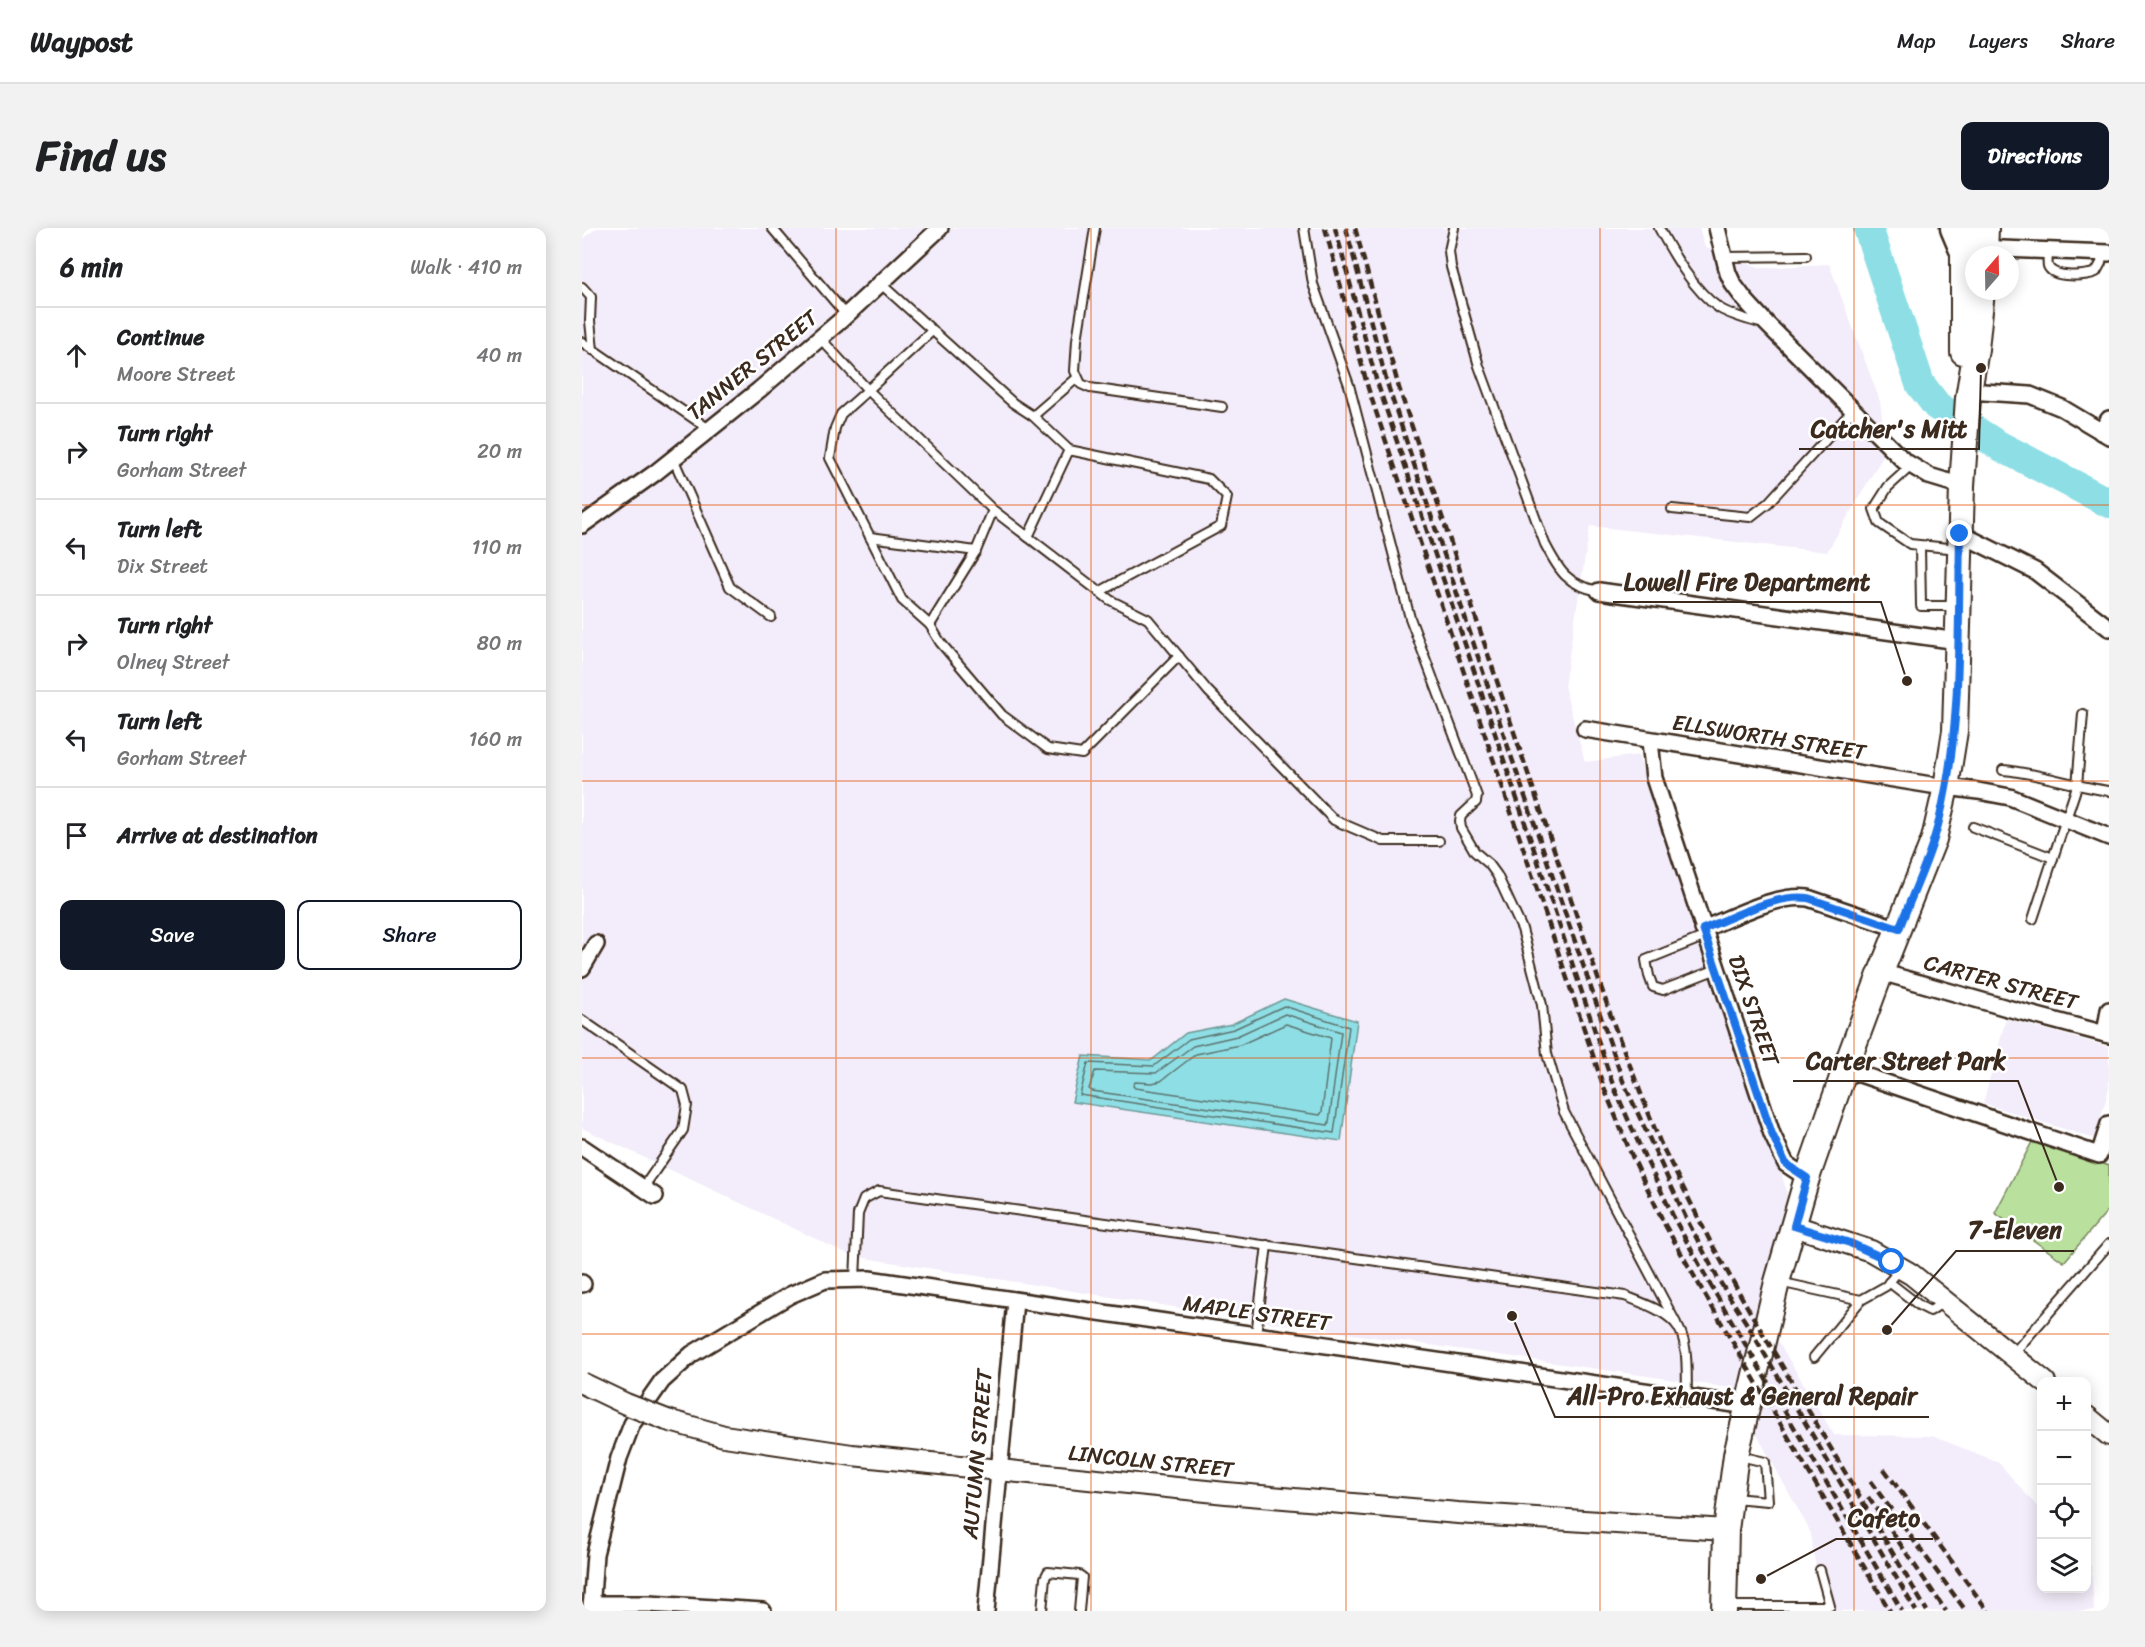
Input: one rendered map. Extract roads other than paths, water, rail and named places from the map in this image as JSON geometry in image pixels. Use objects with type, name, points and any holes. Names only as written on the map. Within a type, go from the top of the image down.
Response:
[{"type":"main road","points":[[1968,394],[1962,345],[1973,239]]},
{"type":"main road","points":[[1724,1609],[1726,1530],[1736,1455],[1777,1282],[1807,1178],[1881,972],[1934,839],[1946,788],[1954,731],[1964,448],[1968,394],[1981,300]]},
{"type":"street","name":"TANNER STREET","points":[[582,525],[673,458],[820,339],[940,228]]},
{"type":"street","points":[[1717,228],[1733,284],[1767,324],[1893,452],[1929,476],[1962,486]]},
{"type":"street","points":[[1973,239],[2048,251],[2106,253]]},
{"type":"street","points":[[1968,394],[2030,394],[2106,429]]},
{"type":"street","points":[[1960,541],[2036,572],[2109,628]]},
{"type":"street","points":[[1599,591],[1958,641]]},
{"type":"street","name":"ELLSWORTH STREET","points":[[1585,729],[1946,788],[1978,790],[2010,797],[2109,837]]},
{"type":"street","name":"DIX STREET","points":[[1650,741],[1654,778],[1772,1134],[1786,1164],[1807,1178]]},
{"type":"street","points":[[1704,932],[1771,903],[1796,896],[1899,929]]},
{"type":"street","points":[[582,968],[596,944]]},
{"type":"street","name":"CARTER STREET","points":[[1881,972],[2107,1034]]},
{"type":"street","points":[[2107,1034],[2109,1010]]},
{"type":"street","points":[[1845,1069],[2100,1155],[2109,1124]]},
{"type":"street","points":[[582,1147],[649,1192]]},
{"type":"street","points":[[1794,1226],[1871,1251],[1895,1275],[1945,1301],[2039,1377]]},
{"type":"street","name":"MAPLE STREET","points":[[591,1608],[595,1554],[625,1438],[638,1412],[662,1380],[692,1354],[790,1295],[825,1280],[869,1279],[1748,1406]]},
{"type":"street","name":"AUTUMN STREET","points":[[986,1611],[1015,1300]]},
{"type":"street","name":"LINCOLN STREET","points":[[582,1383],[667,1420],[724,1436],[852,1455],[1226,1493],[1458,1513],[1726,1530]]},
{"type":"street","points":[[2091,1420],[2109,1435]]},
{"type":"street","points":[[591,1608],[649,1604],[764,1611]]},
{"type":"lane","points":[[772,228],[847,316]]},
{"type":"lane","points":[[1095,228],[1077,340],[1075,371],[1081,384],[1090,388],[1222,407]]},
{"type":"lane","points":[[1304,228],[1313,284],[1349,386],[1410,618],[1477,796],[1476,802],[1461,816],[1461,828],[1474,852],[1489,864],[1497,875],[1522,929],[1542,1005],[1547,1054],[1564,1112],[1684,1341],[1687,1397]]},
{"type":"lane","points":[[1454,228],[1449,251],[1451,267],[1479,366],[1545,544],[1557,567],[1569,580],[1583,588],[1599,591]]},
{"type":"lane","points":[[1659,228],[1681,267],[1719,308],[1767,324]]},
{"type":"lane","points":[[2048,251],[2048,266],[2060,275],[2096,272],[2106,253]]},
{"type":"lane","points":[[1724,257],[1806,256]]},
{"type":"lane","points":[[880,284],[1069,450],[1209,479],[1227,497],[1221,526],[1099,592]]},
{"type":"lane","points":[[582,287],[591,297],[590,321],[593,350]]},
{"type":"lane","points":[[933,330],[842,414],[836,428],[830,458],[902,600],[930,625],[940,642],[1002,715],[1048,749],[1082,754],[1179,656]]},
{"type":"lane","points":[[820,339],[868,390],[993,510],[1110,600],[1148,619],[1220,704],[1334,820],[1383,842],[1439,841]]},
{"type":"lane","points":[[582,342],[709,429]]},
{"type":"lane","points":[[1033,416],[1077,378]]},
{"type":"lane","points":[[1672,509],[1750,517],[1768,503],[1852,411]]},
{"type":"lane","points":[[1028,537],[1069,450]]},
{"type":"lane","points":[[673,458],[730,587],[771,617]]},
{"type":"lane","points":[[1911,466],[1888,487],[1874,509],[1879,523],[1910,544],[1920,546],[1960,541]]},
{"type":"lane","points":[[930,625],[976,551],[993,510]]},
{"type":"lane","points":[[870,537],[976,551]]},
{"type":"lane","points":[[1920,546],[1921,606],[1959,607]]},
{"type":"lane","points":[[2032,919],[2077,786],[2083,714]]},
{"type":"lane","points":[[2003,770],[2023,772],[2077,786],[2109,791]]},
{"type":"lane","points":[[1973,827],[2053,858]]},
{"type":"lane","points":[[1704,932],[1646,960],[1649,976],[1653,987],[1663,990],[1717,969]]},
{"type":"lane","points":[[582,1020],[683,1090],[687,1105],[683,1130],[649,1192]]},
{"type":"lane","points":[[855,1279],[858,1214],[864,1198],[879,1191],[1625,1296],[1652,1307],[1676,1323]]},
{"type":"lane","points":[[2012,1355],[2109,1244]]},
{"type":"lane","points":[[1256,1335],[1267,1245]]},
{"type":"lane","points":[[1814,1357],[1861,1300],[1895,1275]]},
{"type":"lane","points":[[1777,1282],[1861,1300]]},
{"type":"lane","points":[[1731,1498],[1768,1501],[1765,1462],[1736,1455]]},
{"type":"lane","points":[[1724,1609],[1831,1608],[1820,1570]]},
{"type":"lane","points":[[1042,1611],[1045,1578],[1048,1572],[1082,1577],[1079,1611]]},
{"type":"water","points":[[1284,999],[1357,1021],[1341,1141],[1072,1102],[1083,1056],[1152,1060],[1186,1033],[1232,1024]]},
{"type":"waterway","points":[[1868,228],[1920,384],[1937,406],[1996,444],[2109,503]]},
{"type":"railway","points":[[1325,228],[1368,388],[1604,1088],[1632,1156],[1665,1225],[1890,1611]]},
{"type":"railway","points":[[1335,228],[1376,379],[1613,1085],[1675,1220],[1710,1284],[1902,1611]]},
{"type":"railway","points":[[1346,228],[1387,383],[1509,750],[1623,1081],[1685,1216],[1718,1279],[1747,1324],[1916,1611]]},
{"type":"railway","points":[[1355,228],[1399,388],[1614,1025],[1660,1142],[1710,1241],[1749,1310],[1927,1611]]},
{"type":"railway","points":[[1884,1469],[1988,1611]]},
{"type":"railway","points":[[1870,1481],[1966,1611]]},
{"type":"railway","points":[[1868,1497],[1946,1611]]},
{"type":"place","name":"Catcher's Mitt","points":[[1981,368]]},
{"type":"place","name":"Lowell Fire Department","points":[[1907,681]]},
{"type":"place","name":"Carter Street Park","points":[[2059,1187]]},
{"type":"place","name":"All-Pro Exhaust & General Repair","points":[[1512,1316]]},
{"type":"place","name":"7-Eleven","points":[[1887,1330]]},
{"type":"place","name":"Cafeto","points":[[1761,1579]]}]
